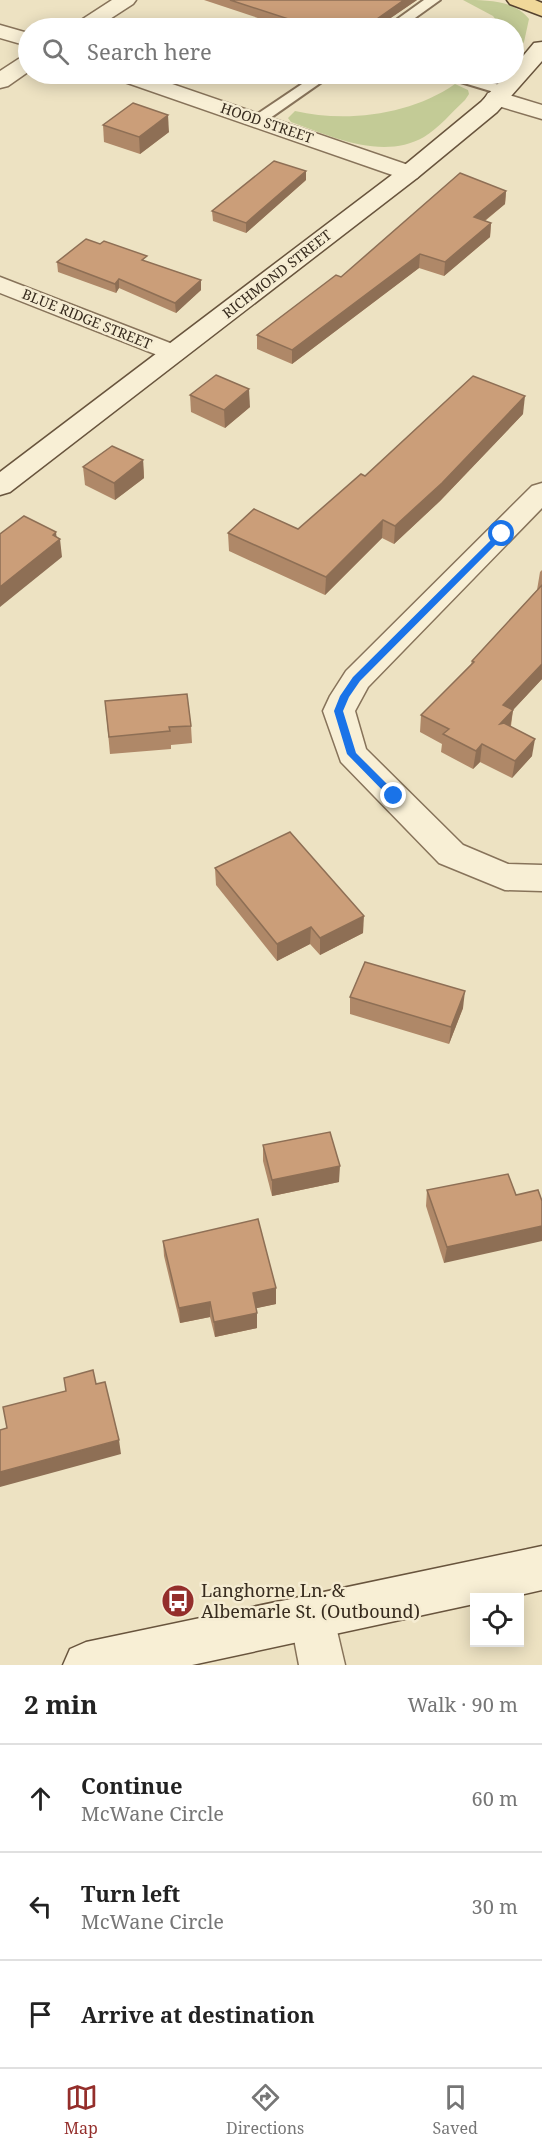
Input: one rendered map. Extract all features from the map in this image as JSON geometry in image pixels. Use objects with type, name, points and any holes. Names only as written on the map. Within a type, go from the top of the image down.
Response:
[{"type":"main road","points":[[517,0],[542,10]]},
{"type":"street","points":[[98,18],[126,0]]},
{"type":"street","points":[[0,31],[18,37]]},
{"type":"street","name":"RICHMOND STREET","points":[[524,72],[540,57]]},
{"type":"street","points":[[0,81],[18,69]]},
{"type":"street","name":"HOOD STREET","points":[[153,84],[409,173]]},
{"type":"street","name":"RICHMOND STREET","points":[[0,486],[409,173],[511,84]]},
{"type":"street","points":[[500,94],[542,112]]},
{"type":"street","name":"BLUE RIDGE STREET","points":[[0,284],[174,353]]},
{"type":"street","points":[[542,492],[357,679],[345,696],[339,711],[352,754],[452,854],[505,877],[542,878]]},
{"type":"street","points":[[86,1665],[542,1568]]},
{"type":"street","points":[[312,1618],[322,1665]]},
{"type":"lane","points":[[407,18],[433,0]]},
{"type":"lane","points":[[258,120],[311,84]]},
{"type":"lane","points":[[474,84],[500,94]]},
{"type":"green space","points":[[463,0],[499,2],[516,8],[529,19],[524,42],[524,18],[494,18]]},
{"type":"green space","points":[[455,84],[468,90],[469,94],[465,100],[430,133],[408,144],[391,147],[357,144],[291,122],[288,118],[295,111],[335,116],[378,114],[419,103]]},
{"type":"building","points":[[230,0],[404,0],[378,18],[285,18]]},
{"type":"building","points":[[133,103],[168,115],[139,137],[103,125]]},
{"type":"building","points":[[274,161],[306,171],[246,223],[212,211]]},
{"type":"building","points":[[460,173],[506,191],[474,217],[491,223],[445,262],[420,254],[292,350],[257,335],[336,275],[341,277]]},
{"type":"building","points":[[86,239],[100,244],[104,241],[147,256],[142,260],[201,280],[175,303],[119,279],[115,284],[57,262]]},
{"type":"building","points":[[216,375],[249,389],[224,410],[190,395]]},
{"type":"building","points":[[473,376],[525,396],[442,483],[395,526],[383,520],[326,577],[228,533],[254,509],[298,529],[361,474],[365,476]]},
{"type":"building","points":[[112,446],[143,460],[114,483],[83,467]]},
{"type":"building","points":[[24,516],[56,532],[53,535],[60,539],[0,587],[0,534]]},
{"type":"building","points":[[542,585],[542,664],[503,705],[513,710],[500,724],[504,723],[535,739],[515,761],[482,744],[476,751],[443,734],[449,729],[421,715],[474,662],[472,661]]},
{"type":"building","points":[[187,694],[191,726],[169,727],[170,731],[109,737],[105,701]]},
{"type":"building","points":[[290,832],[364,916],[320,938],[311,927],[277,944],[215,868]]},
{"type":"building","points":[[365,962],[465,991],[451,1027],[350,997]]},
{"type":"building","points":[[330,1132],[340,1166],[272,1180],[263,1145]]},
{"type":"building","points":[[508,1174],[516,1195],[538,1190],[542,1201],[542,1226],[447,1247],[427,1190]]},
{"type":"building","points":[[258,1219],[276,1288],[253,1293],[257,1313],[214,1322],[210,1302],[179,1308],[163,1241]]},
{"type":"building","points":[[93,1370],[96,1384],[105,1382],[119,1440],[0,1472],[0,1430],[7,1428],[3,1407],[66,1391],[64,1378]]},
{"type":"place","name":"Langhorne Ln. & Albemarle St. (Outbound)","points":[[178,1601]]},
{"type":"route","points":[[394,796],[352,754],[339,711],[345,696],[357,679],[502,534]]}]
